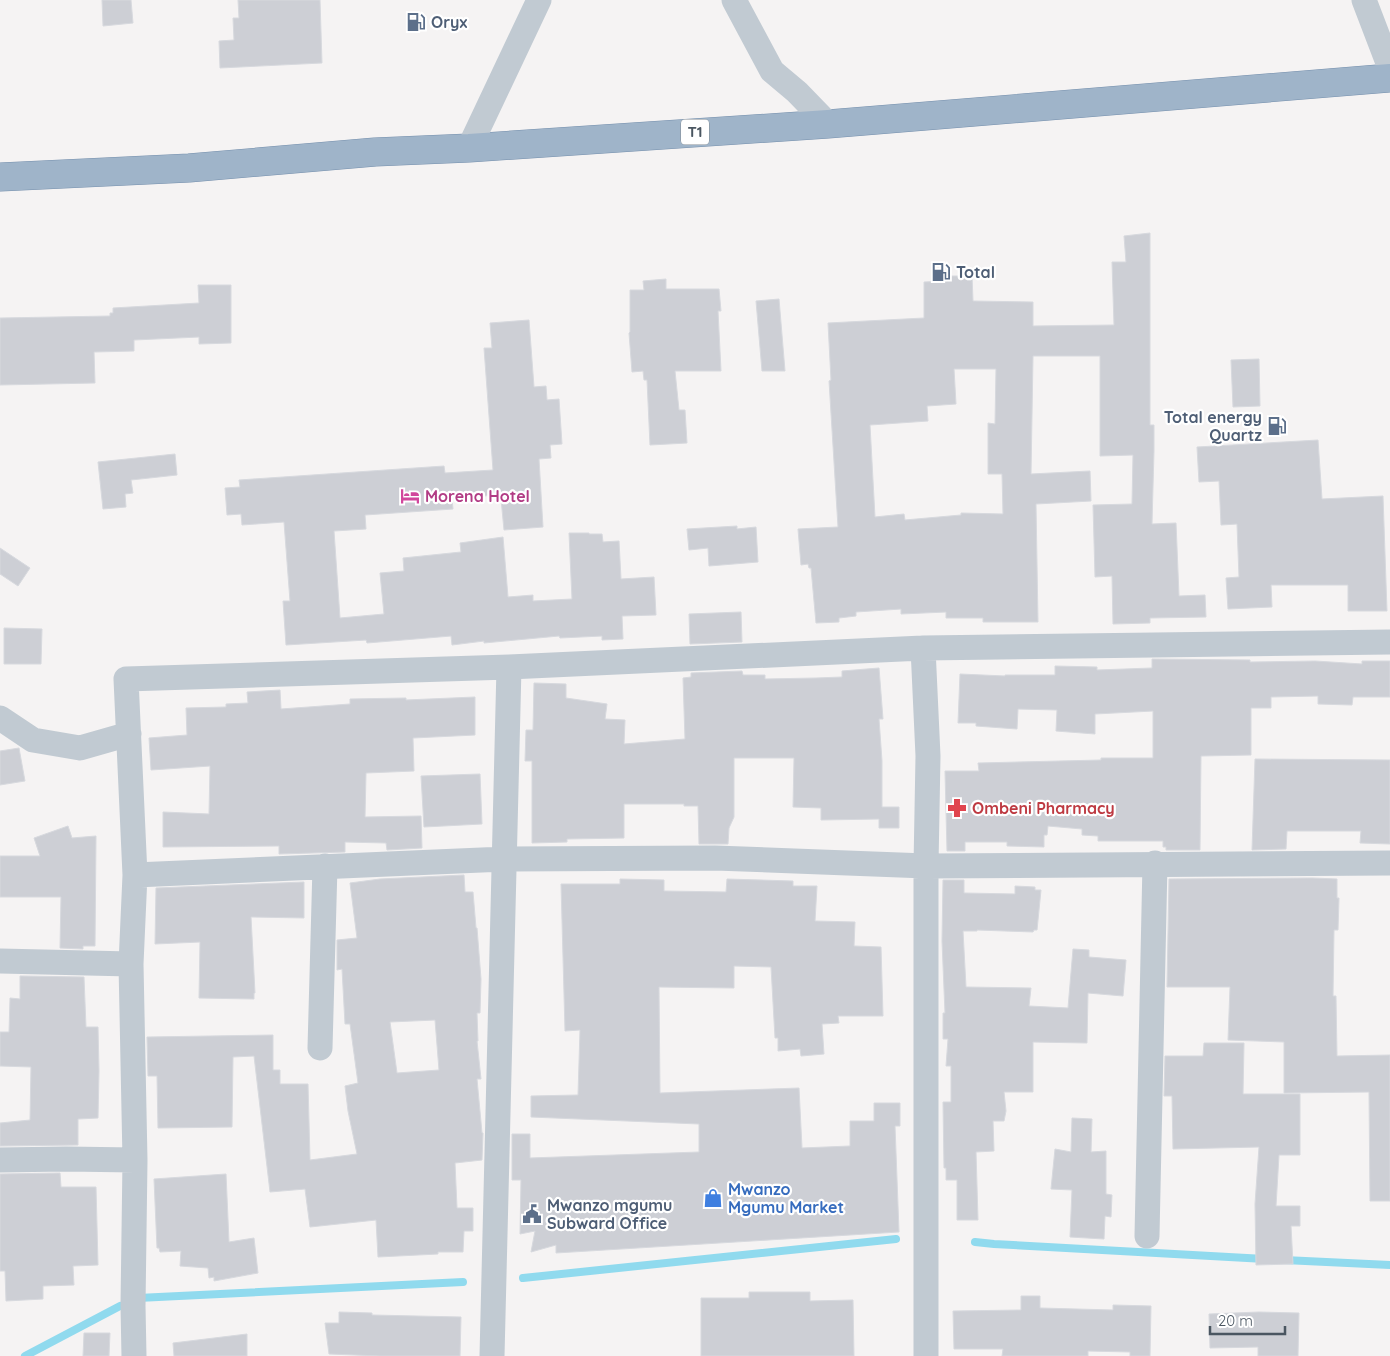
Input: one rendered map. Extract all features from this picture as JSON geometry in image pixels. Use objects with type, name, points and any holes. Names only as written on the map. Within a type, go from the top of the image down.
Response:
[{"type":"highway","name":"T1","points":[[0,177],[189,168],[375,152],[469,148],[828,124],[1390,78]]},
{"type":"street","points":[[469,148],[539,0]]},
{"type":"street","points":[[734,0],[772,71],[797,92],[828,124]]},
{"type":"street","points":[[1364,0],[1390,68]]},
{"type":"street","points":[[134,1356],[135,1160],[131,964],[135,875],[126,679],[509,667],[923,648],[1390,642]]},
{"type":"street","points":[[923,648],[928,756],[926,866],[926,1356]]},
{"type":"street","points":[[492,1356],[509,667]]},
{"type":"street","points":[[0,718],[33,740],[80,748],[129,734]]},
{"type":"street","points":[[135,875],[504,859],[715,858],[926,866],[1390,862]]},
{"type":"street","points":[[1147,1236],[1155,864]]},
{"type":"street","points":[[320,1048],[325,866]]},
{"type":"street","points":[[0,961],[131,964]]},
{"type":"street","points":[[0,1160],[135,1160]]},
{"type":"building","points":[[102,0],[131,0],[133,23],[103,26]]},
{"type":"building","points":[[238,0],[320,0],[322,63],[220,68],[219,41],[234,40],[233,18],[239,18]]},
{"type":"building","points":[[1150,233],[1150,425],[1154,425],[1152,524],[1176,523],[1179,596],[1205,595],[1206,617],[1150,618],[1150,623],[1113,624],[1112,576],[1095,577],[1093,505],[1132,504],[1133,455],[1100,456],[1100,356],[1033,356],[1031,474],[1090,471],[1091,501],[1036,504],[1038,622],[983,622],[983,618],[946,618],[946,612],[901,614],[901,609],[856,612],[856,616],[839,618],[839,622],[816,623],[811,568],[809,568],[808,564],[801,565],[798,529],[838,527],[829,381],[831,380],[828,323],[924,318],[924,282],[947,281],[947,276],[972,276],[973,301],[1033,302],[1033,326],[1114,325],[1112,262],[1126,262],[1124,236]],"holes":[[[954,369],[996,369],[995,424],[988,423],[988,474],[1002,474],[1003,514],[961,513],[961,515],[905,520],[904,514],[875,517],[870,425],[928,421],[927,406],[956,404]]]},
{"type":"building","points":[[666,279],[666,289],[719,289],[721,311],[718,311],[721,371],[675,371],[679,410],[685,410],[687,443],[650,445],[647,380],[644,380],[643,371],[632,372],[629,333],[630,290],[644,290],[643,281]]},
{"type":"building","points":[[198,285],[231,285],[231,343],[199,344],[199,337],[134,340],[134,351],[94,352],[95,383],[0,385],[0,318],[110,316],[110,313],[113,313],[113,308],[199,303]]},
{"type":"building","points":[[779,299],[785,371],[762,371],[756,301]]},
{"type":"building","points":[[529,320],[534,387],[546,386],[547,400],[559,399],[562,444],[550,445],[551,458],[539,459],[543,527],[504,530],[501,499],[495,500],[495,495],[452,499],[453,509],[365,515],[366,529],[334,531],[340,618],[384,614],[380,573],[404,571],[403,558],[461,552],[460,543],[503,537],[508,597],[533,595],[533,601],[572,599],[569,533],[602,534],[603,542],[619,541],[621,579],[654,577],[656,615],[622,616],[623,639],[602,640],[602,636],[560,638],[559,636],[452,645],[451,636],[367,643],[366,640],[286,645],[283,601],[290,601],[284,522],[242,525],[241,514],[227,515],[225,488],[240,487],[239,480],[444,466],[445,473],[493,470],[484,348],[492,348],[490,323]]},
{"type":"building","points":[[1259,359],[1260,406],[1233,407],[1231,360]]},
{"type":"building","points":[[1318,440],[1322,499],[1383,496],[1387,611],[1348,611],[1348,585],[1271,585],[1272,607],[1228,609],[1226,578],[1239,577],[1237,524],[1221,525],[1219,481],[1199,482],[1197,447]]},
{"type":"building","points":[[175,454],[177,475],[131,480],[133,493],[125,494],[126,507],[103,509],[98,462]]},
{"type":"building","points":[[737,526],[737,529],[756,527],[758,562],[709,566],[708,548],[689,550],[687,529]]},
{"type":"building","points":[[0,548],[30,568],[18,586],[0,574]]},
{"type":"building","points":[[741,612],[742,642],[690,644],[689,614]]},
{"type":"building","points":[[4,628],[42,629],[41,664],[4,664]]},
{"type":"building","points":[[1152,659],[1250,660],[1250,662],[1315,661],[1362,664],[1362,661],[1390,661],[1390,697],[1353,697],[1352,705],[1318,704],[1318,696],[1271,697],[1271,708],[1251,708],[1251,755],[1201,756],[1200,850],[1166,850],[1166,847],[1163,847],[1163,841],[1098,841],[1098,836],[1082,835],[1082,829],[1048,826],[1047,835],[1044,835],[1044,847],[1007,846],[1007,842],[965,842],[965,851],[947,851],[945,771],[979,771],[978,763],[1153,758],[1153,711],[1095,714],[1095,734],[1056,731],[1057,710],[1018,709],[1017,729],[976,726],[976,723],[958,723],[960,674],[1005,676],[1055,675],[1055,666],[1097,667],[1097,670],[1152,668]]},
{"type":"building","points":[[879,668],[883,719],[879,719],[882,761],[882,807],[899,807],[899,828],[879,828],[879,819],[821,820],[821,808],[793,807],[794,758],[734,758],[734,817],[729,828],[728,844],[699,844],[698,806],[684,806],[684,804],[624,804],[624,838],[567,839],[567,842],[532,843],[532,761],[525,761],[526,730],[533,730],[534,683],[566,684],[566,698],[607,704],[605,719],[625,720],[624,744],[685,739],[683,678],[691,677],[691,673],[742,671],[743,675],[765,675],[765,679],[816,678],[842,677],[842,671]]},
{"type":"building","points":[[280,690],[281,709],[350,704],[350,699],[406,698],[406,700],[475,697],[475,735],[413,738],[414,771],[366,773],[365,817],[421,816],[422,848],[387,850],[386,843],[345,842],[345,852],[279,854],[279,846],[163,847],[163,812],[209,814],[210,766],[151,770],[149,738],[187,735],[186,708],[226,707],[226,704],[248,703],[247,692]]},
{"type":"building","points":[[19,748],[25,781],[0,785],[0,751]]},
{"type":"building","points":[[1255,759],[1390,760],[1390,844],[1360,843],[1361,831],[1287,831],[1286,849],[1252,850]]},
{"type":"building","points":[[480,774],[482,824],[424,827],[421,776]]},
{"type":"building","points":[[68,826],[72,838],[96,836],[95,946],[83,946],[83,949],[60,948],[61,897],[0,897],[0,856],[40,856],[34,838]]},
{"type":"building","points":[[464,875],[465,892],[473,892],[481,979],[480,1013],[477,1013],[477,1041],[481,1079],[477,1079],[483,1133],[482,1160],[455,1163],[457,1208],[473,1208],[473,1231],[464,1231],[463,1252],[378,1257],[376,1220],[310,1227],[305,1189],[270,1192],[254,1056],[233,1057],[232,1127],[158,1128],[157,1076],[148,1076],[147,1037],[273,1035],[273,1070],[280,1070],[280,1084],[308,1084],[310,1160],[357,1154],[345,1086],[358,1083],[350,1024],[345,1024],[342,969],[337,970],[337,940],[357,938],[350,883],[380,879]],"holes":[[[435,1020],[439,1070],[397,1073],[390,1022]]]},
{"type":"building","points":[[620,879],[664,880],[664,891],[726,892],[727,879],[793,881],[793,886],[817,886],[815,921],[855,922],[854,946],[881,947],[883,1016],[838,1016],[839,1023],[822,1024],[824,1054],[801,1056],[800,1049],[778,1051],[778,1038],[775,1038],[771,967],[734,966],[734,988],[659,987],[660,1093],[799,1088],[802,1148],[850,1146],[850,1121],[874,1121],[874,1103],[900,1103],[900,1126],[895,1126],[899,1232],[556,1253],[556,1245],[531,1252],[535,1231],[520,1234],[521,1180],[512,1180],[512,1134],[530,1134],[530,1158],[699,1152],[699,1124],[531,1117],[531,1096],[578,1095],[580,1030],[565,1031],[561,884],[620,884]]},
{"type":"building","points":[[1169,879],[1337,879],[1337,898],[1339,898],[1338,930],[1334,930],[1333,996],[1336,996],[1337,1056],[1390,1055],[1390,1201],[1370,1201],[1369,1092],[1284,1093],[1284,1042],[1228,1040],[1230,987],[1167,987]]},
{"type":"building","points":[[943,880],[964,880],[964,893],[1015,894],[1015,886],[1035,887],[1035,890],[1041,890],[1037,930],[1033,932],[963,931],[966,987],[1031,988],[1029,1006],[1068,1008],[1073,949],[1089,950],[1089,957],[1126,960],[1123,996],[1088,993],[1087,1043],[1033,1042],[1033,1092],[1004,1092],[1006,1111],[1004,1121],[993,1121],[994,1151],[976,1152],[978,1220],[957,1220],[957,1180],[946,1180],[946,1168],[944,1168],[943,1102],[951,1102],[951,1066],[946,1066],[948,1039],[943,1039],[943,1013],[945,1013],[942,941]]},
{"type":"building","points":[[304,882],[304,918],[251,917],[254,999],[199,998],[200,942],[155,944],[156,888]]},
{"type":"building","points":[[20,976],[84,977],[86,1027],[98,1027],[98,1118],[78,1119],[78,1145],[0,1146],[0,1123],[30,1120],[31,1067],[0,1066],[0,1032],[9,1032],[10,998],[20,999]]},
{"type":"building","points":[[1204,1043],[1244,1043],[1243,1094],[1300,1094],[1300,1155],[1279,1155],[1276,1206],[1300,1206],[1300,1226],[1291,1226],[1293,1264],[1256,1265],[1255,1204],[1259,1147],[1173,1149],[1172,1096],[1164,1096],[1165,1056],[1203,1056]]},
{"type":"building","points":[[1072,1118],[1092,1119],[1091,1152],[1106,1151],[1106,1194],[1112,1195],[1111,1217],[1105,1216],[1104,1239],[1070,1237],[1072,1190],[1051,1189],[1055,1149],[1071,1152]]},
{"type":"building","points":[[60,1173],[61,1187],[96,1187],[98,1265],[73,1266],[74,1285],[43,1286],[43,1299],[6,1301],[5,1271],[0,1271],[0,1174]]},
{"type":"building","points":[[226,1174],[229,1242],[254,1238],[258,1273],[214,1281],[214,1277],[209,1278],[208,1268],[180,1266],[181,1251],[160,1252],[159,1248],[157,1248],[154,1179]]},
{"type":"building","points":[[749,1292],[810,1292],[810,1301],[853,1300],[854,1356],[701,1356],[701,1298],[749,1298]]},
{"type":"building","points":[[1021,1296],[1040,1296],[1040,1308],[1113,1310],[1113,1305],[1151,1306],[1150,1356],[1130,1356],[1130,1352],[1088,1351],[1088,1356],[1002,1356],[1003,1349],[954,1349],[953,1311],[1021,1310]]},
{"type":"building","points":[[339,1312],[372,1313],[372,1315],[461,1317],[460,1356],[329,1354],[325,1323],[339,1323]]},
{"type":"building","points":[[1299,1313],[1298,1356],[1258,1356],[1258,1347],[1210,1348],[1209,1314]]},
{"type":"building","points":[[84,1333],[110,1333],[109,1356],[83,1356]]},
{"type":"building","points":[[247,1334],[247,1356],[174,1356],[173,1343]]},
{"type":"waterway","points":[[523,1278],[896,1239]]},
{"type":"waterway","points":[[975,1242],[1265,1259]]},
{"type":"waterway","points":[[1284,1260],[1390,1265]]},
{"type":"waterway","points":[[138,1298],[463,1282]]},
{"type":"waterway","points":[[25,1356],[120,1306]]},
{"type":"place","name":"Oryx","points":[[416,22]]},
{"type":"place","name":"Total","points":[[941,272]]},
{"type":"place","name":"Total energy Quartz","points":[[1277,426]]},
{"type":"place","name":"Morena Hotel","points":[[410,496]]},
{"type":"place","name":"Ombeni Pharmacy","points":[[957,808]]},
{"type":"place","name":"Mwanzo Mgumu Market","points":[[713,1198]]},
{"type":"place","name":"Mwanzo mgumu Subward Office","points":[[532,1214]]}]
